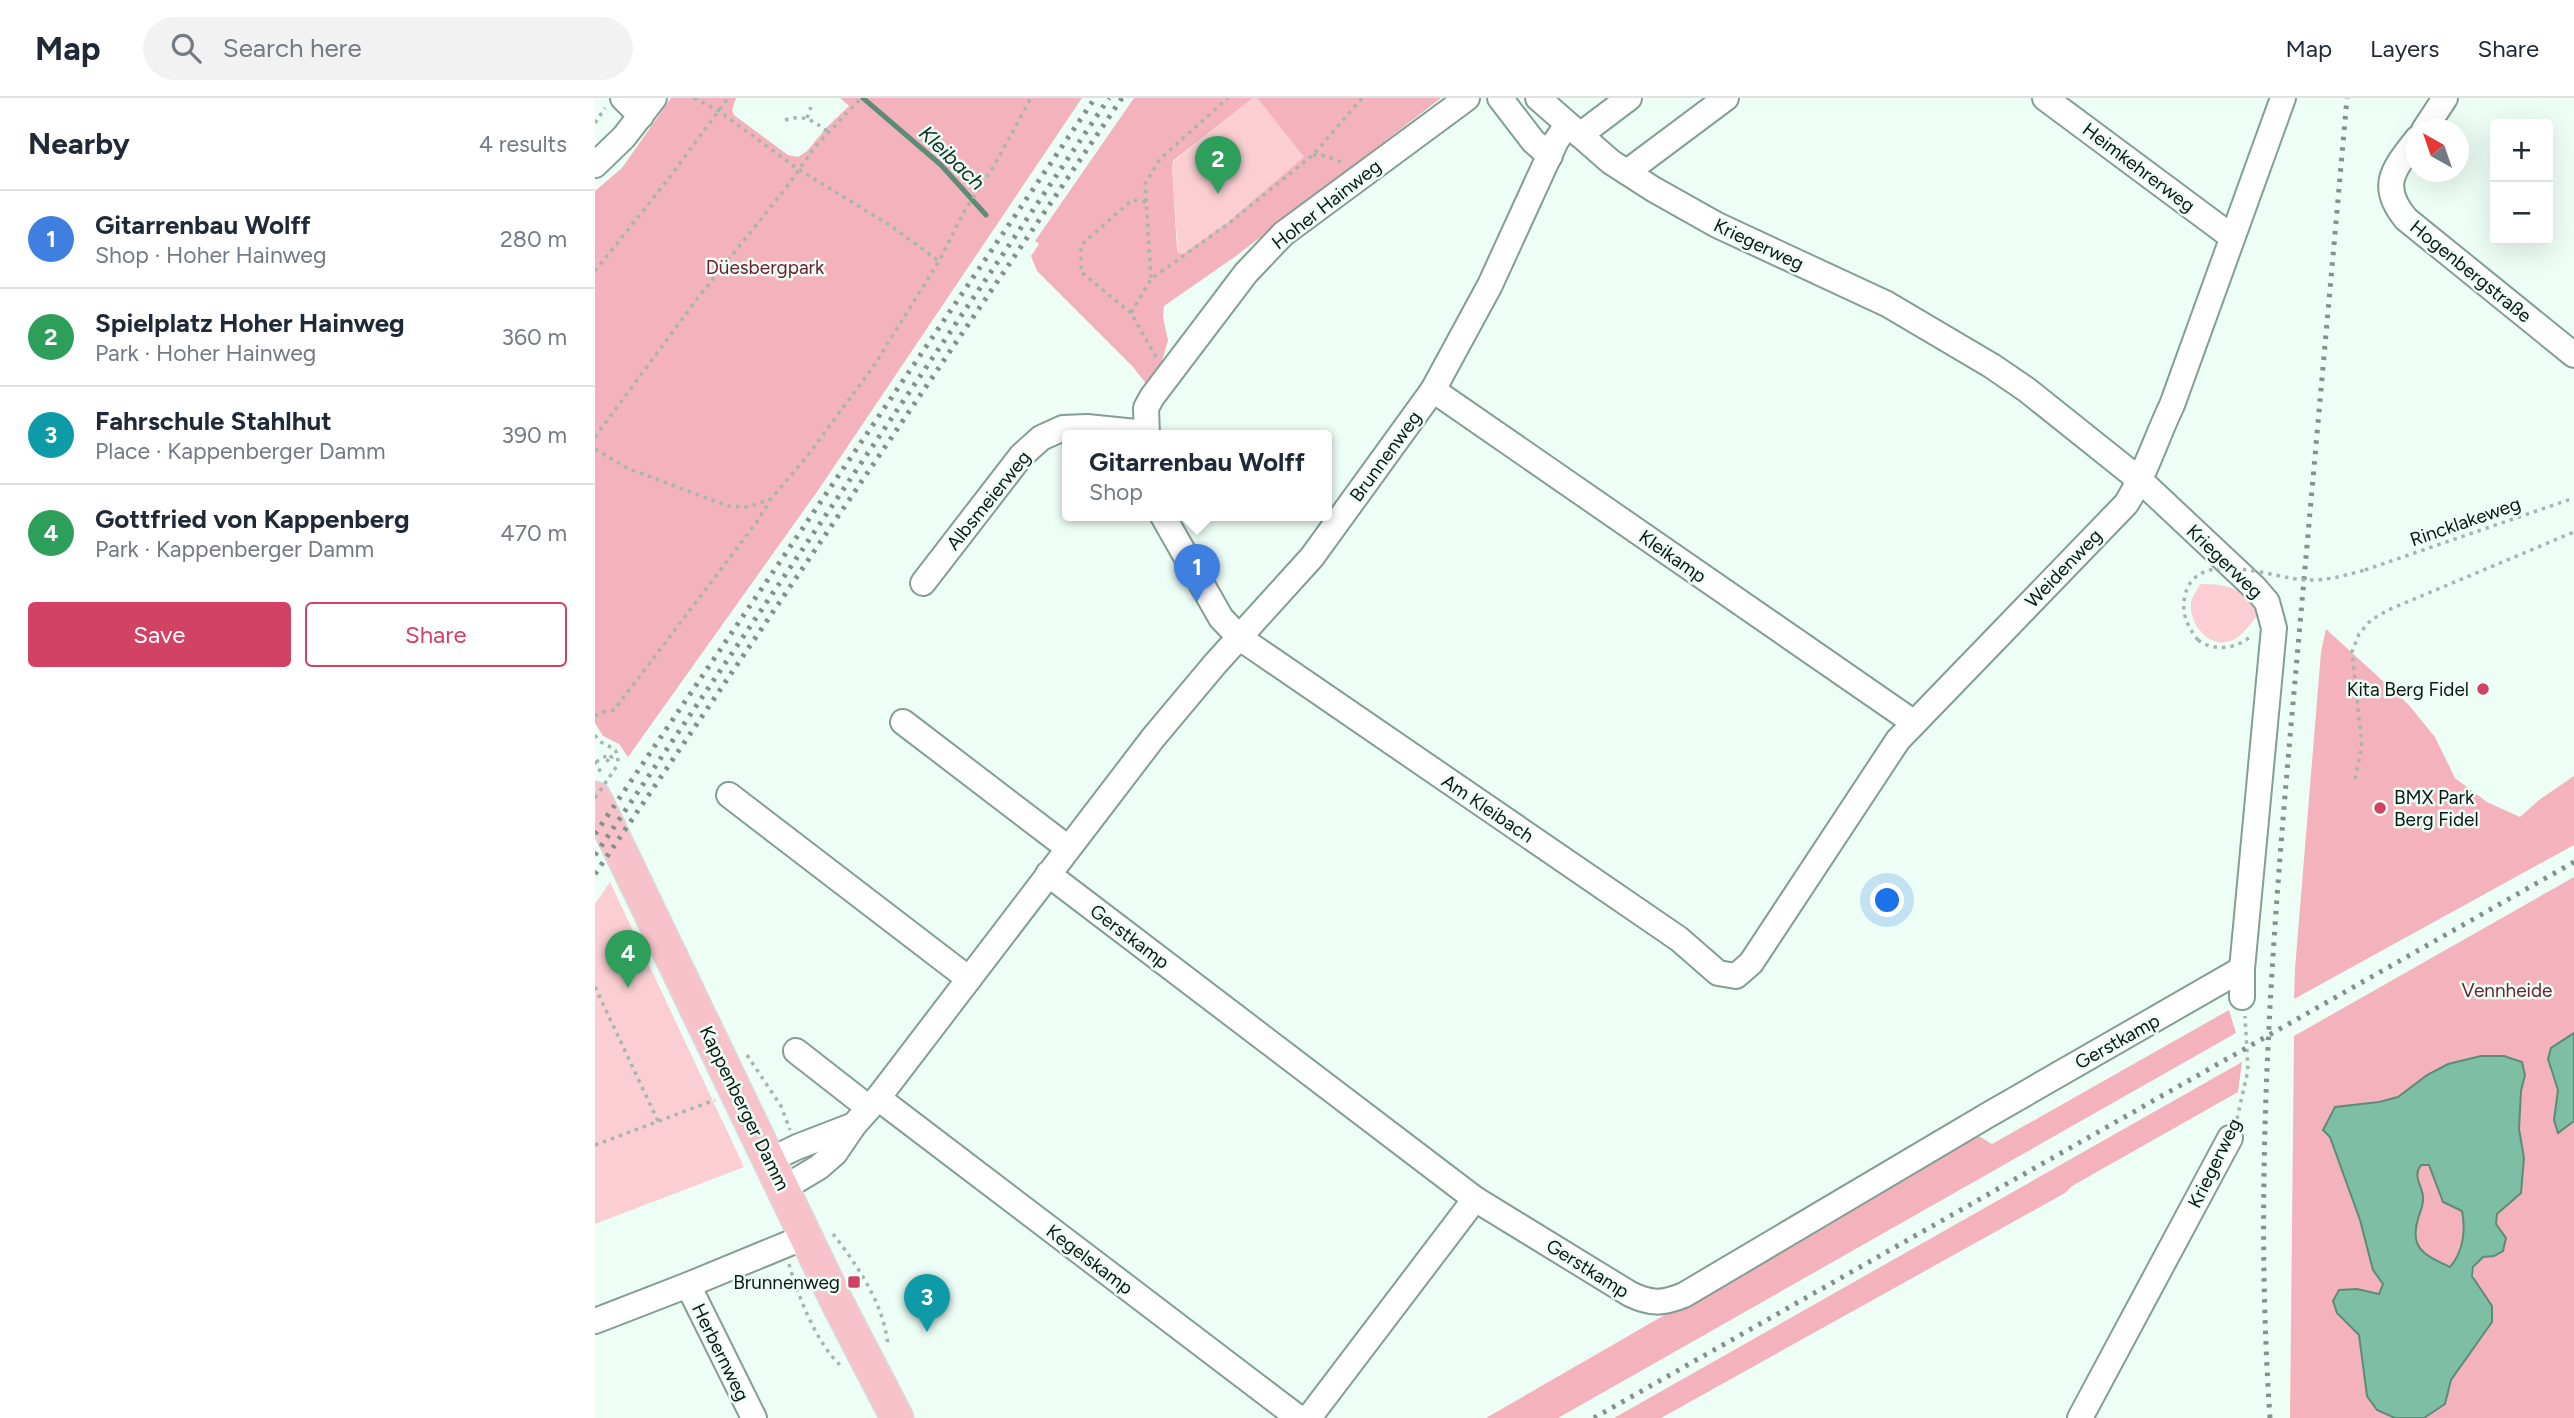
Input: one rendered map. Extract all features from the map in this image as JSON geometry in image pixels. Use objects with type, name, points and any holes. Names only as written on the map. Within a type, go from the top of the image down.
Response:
[{"type":"main road","name":"Kappenberger Damm","points":[[595,798],[736,1091],[783,1153],[784,1188],[817,1231],[839,1306],[897,1418]]},
{"type":"street","name":"Hoher Hainweg","points":[[1147,430],[1146,408],[1254,262],[1283,234],[1467,98]]},
{"type":"street","points":[[1500,98],[1533,141],[1550,156]]},
{"type":"street","name":"Kriegerweg","points":[[1538,98],[1627,173],[1717,225],[1887,304],[2027,390],[2141,481],[2267,602],[2274,628],[2242,969],[2242,997]]},
{"type":"street","points":[[1573,130],[1629,98]]},
{"type":"street","points":[[1627,173],[1726,98]]},
{"type":"street","name":"Heimkehrerweg","points":[[2045,98],[2232,237]]},
{"type":"street","name":"Weidenweg","points":[[1736,976],[1751,963],[1898,740],[2126,504],[2141,481],[2152,447],[2172,405],[2283,98]]},
{"type":"street","points":[[2431,119],[2445,98]]},
{"type":"street","points":[[595,165],[624,138],[648,107],[615,102]]},
{"type":"street","name":"Brunnenweg","points":[[784,1188],[819,1167],[835,1153],[1153,738],[1215,664],[1312,557],[1433,390],[1490,285],[1556,141],[1573,130]]},
{"type":"street","name":"Hogenbergstraße","points":[[2406,153],[2396,166],[2391,186],[2395,206],[2406,219],[2574,355]]},
{"type":"street","name":"Kleikamp","points":[[1433,390],[1913,722]]},
{"type":"street","name":"Albsmeierweg","points":[[923,583],[1021,456],[1041,438],[1063,428],[1113,430]]},
{"type":"street","points":[[1166,521],[1221,618],[1240,638]]},
{"type":"street","name":"Am Kleibach","points":[[1240,638],[1669,932],[1718,973],[1736,976]]},
{"type":"street","points":[[903,723],[1068,848]]},
{"type":"street","points":[[729,795],[969,979]]},
{"type":"street","name":"Gerstkamp","points":[[1048,874],[1475,1199],[1630,1294],[1646,1302],[1663,1304],[1683,1296],[1988,1115],[2242,969]]},
{"type":"street","points":[[783,1153],[867,1110],[796,1051]]},
{"type":"street","name":"Kegelskamp","points":[[867,1110],[1286,1408],[1304,1418],[1311,1415],[1475,1199]]},
{"type":"street","name":"Kriegerweg","points":[[2080,1418],[2230,1138]]},
{"type":"street","points":[[595,1321],[817,1231]]},
{"type":"street","name":"Herbernweg","points":[[688,1285],[754,1418]]},
{"type":"path","points":[[694,98],[719,111],[799,169],[891,226],[939,261]]},
{"type":"path","points":[[595,271],[728,98]]},
{"type":"path","points":[[595,437],[697,299],[828,132],[861,98]]},
{"type":"path","points":[[1151,279],[1145,184],[1160,159],[1228,98]]},
{"type":"path","points":[[1131,313],[1151,279],[1228,224],[1313,155],[1362,98]]},
{"type":"path","points":[[595,716],[614,710],[873,367],[939,261],[1028,99]]},
{"type":"path","points":[[595,123],[615,102]]},
{"type":"path","points":[[807,118],[811,107]]},
{"type":"path","points":[[785,120],[796,116],[807,118],[828,132]]},
{"type":"path","points":[[1313,155],[1336,159],[1364,174]]},
{"type":"path","points":[[1146,202],[1132,200],[1081,245],[1081,272],[1131,313],[1165,379]]},
{"type":"path","points":[[595,449],[618,464],[728,506],[748,507],[771,499]]},
{"type":"path","name":"Rincklakeweg","points":[[2273,620],[2265,622],[2237,646],[2218,648],[2205,645],[2198,640],[2186,621],[2183,608],[2186,592],[2192,582],[2203,573],[2218,568],[2233,568],[2308,581],[2330,579],[2365,570],[2574,498]]},
{"type":"path","points":[[2355,779],[2362,746],[2352,652],[2359,634],[2371,620],[2388,610],[2574,532]]},
{"type":"path","points":[[595,735],[601,744],[617,751],[618,760],[617,766],[595,798]]},
{"type":"path","points":[[595,763],[602,758],[607,755],[609,754],[611,756],[612,758],[609,762],[604,758],[605,755],[608,754],[610,755],[612,757],[613,758],[618,760]]},
{"type":"path","points":[[595,988],[658,1121]]},
{"type":"path","name":"Kriegerweg","points":[[2230,1138],[2241,1108],[2248,1070],[2248,1028],[2242,997]]},
{"type":"path","points":[[741,1045],[781,1106],[783,1153]]},
{"type":"path","points":[[595,1145],[736,1091]]},
{"type":"path","points":[[817,1231],[855,1261],[887,1326],[889,1354]]},
{"type":"shaded area","points":[[1253,98],[1257,98],[1305,157],[1228,222],[1184,254],[1178,253],[1172,166],[1175,160]]},
{"type":"shaded area","points":[[2200,584],[2234,589],[2262,610],[2235,639],[2218,642],[2210,639],[2198,628],[2191,612],[2192,599]]},
{"type":"shaded area","points":[[610,882],[744,1167],[595,1224],[595,904]]},
{"type":"shaded area","points":[[2574,1033],[2574,1121],[2558,1133],[2554,1120],[2558,1090],[2548,1059],[2551,1048]]},
{"type":"shaded area","points":[[2481,1056],[2504,1056],[2522,1062],[2525,1075],[2521,1091],[2519,1129],[2524,1158],[2521,1193],[2497,1214],[2496,1224],[2506,1238],[2503,1251],[2494,1256],[2483,1257],[2473,1267],[2472,1276],[2492,1306],[2492,1322],[2451,1380],[2445,1404],[2424,1418],[2395,1418],[2377,1410],[2367,1396],[2359,1335],[2337,1313],[2333,1301],[2339,1290],[2357,1289],[2379,1294],[2383,1284],[2373,1270],[2360,1220],[2330,1137],[2323,1130],[2335,1107],[2398,1097],[2427,1075],[2448,1064]],"holes":[[[2421,1165],[2429,1165],[2443,1202],[2462,1211],[2462,1241],[2458,1255],[2450,1267],[2421,1250],[2416,1237],[2423,1200],[2417,1173]]]},
{"type":"green space","name":"Düesbergpark","points":[[671,98],[736,98],[732,110],[734,115],[788,155],[798,157],[807,151],[849,106],[840,98],[1082,98],[819,489],[628,757],[619,744],[603,736],[595,723],[595,191],[622,168]]},
{"type":"green space","points":[[1134,98],[1253,98],[1174,160],[1172,166],[1177,249],[1178,253],[1183,254],[1228,222],[1304,157],[1257,98],[1441,98],[1236,256],[1164,306],[1163,317],[1168,340],[1156,382],[1148,386],[1133,367],[1037,271],[1031,256],[1039,244],[1035,241]]},
{"type":"green space","points":[[2326,629],[2408,704],[2435,737],[2455,778],[2487,802],[2520,817],[2574,776],[2574,845],[2294,999],[2321,652]]},
{"type":"green space","name":"Vennheide","points":[[2574,877],[2574,1033],[2551,1048],[2550,1069],[2558,1090],[2554,1120],[2574,1121],[2574,1418],[2424,1418],[2445,1404],[2451,1380],[2462,1364],[2480,1289],[2474,1269],[2483,1257],[2494,1256],[2497,1214],[2521,1192],[2524,1158],[2519,1129],[2521,1091],[2525,1075],[2427,1075],[2398,1097],[2379,1102],[2323,1130],[2330,1137],[2360,1220],[2373,1270],[2383,1284],[2379,1294],[2357,1289],[2337,1313],[2359,1335],[2377,1410],[2395,1418],[2290,1418],[2294,1036]]},
{"type":"green space","points":[[2229,1010],[2236,1033],[1558,1418],[1486,1418],[1977,1135],[1992,1144]]},
{"type":"green space","points":[[2242,1062],[2238,1092],[2072,1186],[2065,1193],[1661,1418],[1614,1418]]},
{"type":"green space","points":[[2421,1165],[2429,1165],[2443,1202],[2462,1211],[2462,1241],[2458,1255],[2450,1267],[2426,1255],[2417,1245],[2415,1238],[2423,1200],[2417,1177]]},
{"type":"waterway","name":"Kleibach","points":[[863,98],[941,165],[986,215]]},
{"type":"railway","points":[[595,834],[1095,98]]},
{"type":"railway","points":[[595,855],[1109,98]]},
{"type":"railway","points":[[595,874],[1122,98]]},
{"type":"railway","points":[[2270,1418],[2264,1234],[2273,957],[2347,98]]},
{"type":"railway","points":[[1594,1418],[2574,862]]},
{"type":"place","name":"Spielplatz Hoher Hainweg","points":[[1218,194]]},
{"type":"place","name":"Gitarrenbau Wolff","points":[[1197,602]]},
{"type":"place","name":"Kita Berg Fidel","points":[[2483,689]]},
{"type":"place","name":"BMX Park Berg Fidel","points":[[2380,808]]},
{"type":"place","name":"Gottfried von Kappenberg","points":[[628,988]]},
{"type":"place","name":"Brunnenweg","points":[[854,1282]]},
{"type":"place","name":"Fahrschule Stahlhut","points":[[927,1332]]}]
